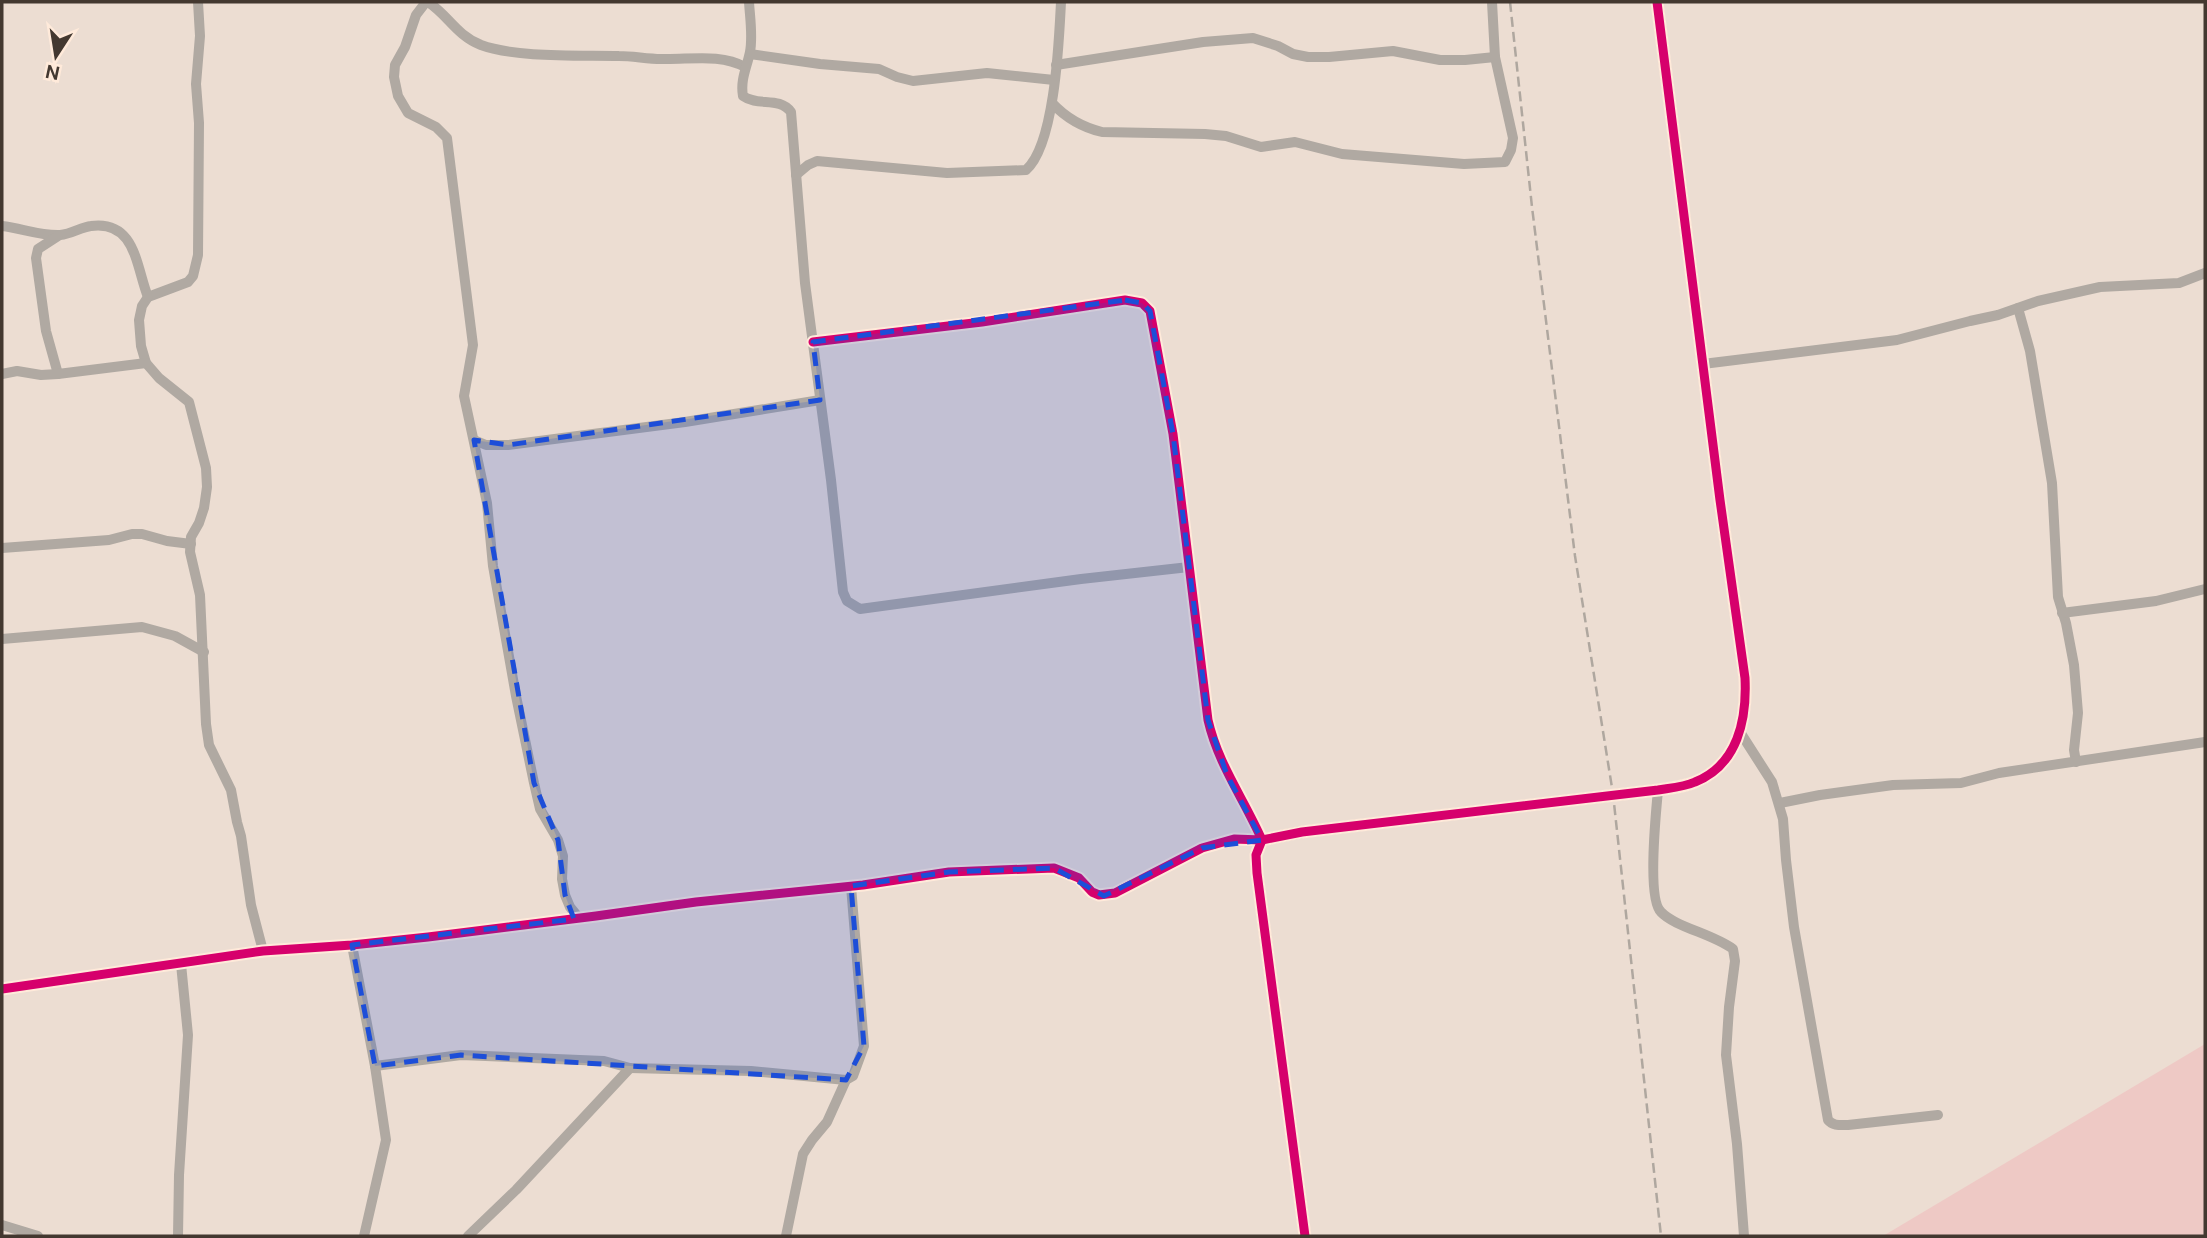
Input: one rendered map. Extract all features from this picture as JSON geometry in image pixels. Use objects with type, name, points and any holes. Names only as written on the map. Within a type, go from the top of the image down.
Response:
[{"type":"street","points":[[198,2],[200,36],[195,83],[199,147],[197,265],[188,282],[148,297],[142,306],[139,320],[141,346],[146,363],[159,378],[189,402],[206,468],[204,508],[191,544],[192,567],[200,596],[204,702],[209,745],[231,790],[242,836],[251,905],[263,951]]},
{"type":"street","points":[[579,918],[565,895],[562,879],[563,856],[558,840],[540,809],[534,783],[493,566],[488,503],[464,396],[473,345],[472,329],[447,138],[436,127],[408,113],[398,96],[394,77],[395,65],[405,47],[416,15],[427,2],[465,37],[482,45],[508,50],[659,60],[730,59],[745,67]]},
{"type":"street","points":[[749,2],[750,54],[745,67],[743,96],[747,100],[758,102],[782,103],[791,112],[805,282],[843,592],[847,601],[860,609],[1189,567]]},
{"type":"street","points":[[796,175],[817,161],[947,173],[1026,170],[1031,165],[1048,124],[1061,2]]},
{"type":"street","points":[[1052,103],[1064,116],[1076,123],[1102,132],[1205,134],[1226,136],[1261,147],[1295,142],[1354,155],[1464,164],[1505,162],[1509,158],[1513,138],[1495,57],[1492,2]]},
{"type":"street","points":[[2,989],[263,951],[352,945],[949,872],[1054,868],[1079,878],[1091,892],[1104,896],[1115,893],[1202,848],[1234,839],[1262,840],[1302,832],[1658,790],[1694,783],[1713,773],[1728,757],[1740,732],[1746,702],[1745,678],[1657,2]]},
{"type":"street","points":[[1056,65],[1203,42],[1253,38],[1308,57],[1393,51],[1440,60],[1465,61],[1495,57]]},
{"type":"street","points":[[750,54],[879,69],[913,81],[987,73],[1054,80]]},
{"type":"street","points":[[2,226],[58,235],[88,226],[103,225],[115,228],[131,244],[148,297]]},
{"type":"street","points":[[58,235],[38,249],[36,258],[46,331],[58,373]]},
{"type":"street","points":[[1703,364],[1897,340],[1998,315],[2038,301],[2100,287],[2179,283],[2205,274]]},
{"type":"street","points":[[813,342],[982,322],[1125,300],[1142,303],[1150,311],[1169,408],[1212,740],[1227,775],[1249,810],[1262,840],[1256,856],[1257,873],[1305,1236]]},
{"type":"street","points":[[2018,308],[2030,351],[2052,483],[2058,597],[2074,665],[2078,713],[2074,750],[2076,762]]},
{"type":"street","points":[[2,374],[17,371],[41,375],[146,363]]},
{"type":"street","points":[[474,440],[486,445],[508,444],[684,422],[820,400]]},
{"type":"street","points":[[2,548],[108,540],[132,534],[191,544]]},
{"type":"street","points":[[2062,613],[2156,601],[2205,589]]},
{"type":"street","points":[[2,639],[142,627],[175,636],[204,652]]},
{"type":"street","points":[[1740,732],[1772,782],[1780,803],[1794,927],[1830,1124],[1848,1125],[1938,1115]]},
{"type":"street","points":[[1780,803],[1893,785],[1961,783],[1999,773],[2205,742]]},
{"type":"street","points":[[1658,790],[1653,858],[1655,904],[1660,912],[1672,920],[1723,941],[1733,949],[1735,961],[1726,1055],[1737,1144],[1744,1236]]},
{"type":"street","points":[[375,1066],[461,1055],[604,1061],[630,1068],[751,1071],[846,1080],[853,1076],[864,1046],[851,886]]},
{"type":"street","points":[[352,945],[386,1140],[363,1236]]},
{"type":"street","points":[[178,1236],[188,1035],[181,964]]},
{"type":"street","points":[[468,1236],[516,1190],[630,1068]]},
{"type":"street","points":[[786,1236],[803,1154],[827,1122],[846,1080]]},
{"type":"street","points":[[2,1225],[38,1236]]},
{"type":"highlighted area","points":[[1125,300],[1142,303],[1150,311],[1173,434],[1208,720],[1227,775],[1262,840],[1202,848],[1104,896],[1054,868],[949,872],[851,886],[864,1046],[846,1080],[461,1055],[375,1066],[352,945],[574,919],[565,895],[558,840],[534,783],[474,440],[508,445],[820,400],[813,342]]},
{"type":"shaded area","points":[[2205,1044],[2205,1236],[1883,1236]]},
{"type":"railway","points":[[1510,2],[1575,556],[1613,794],[1661,1236]]},
{"type":"cycle path","points":[[1305,1236],[1257,873],[1256,855],[1262,840],[1302,832],[1682,786],[1710,774],[1721,764],[1737,739],[1744,709],[1745,678],[1657,2]]},
{"type":"cycle path","points":[[2,989],[263,951],[428,937],[696,902],[863,885],[949,872],[1054,868],[1079,878],[1092,892],[1099,895],[1115,893],[1202,848],[1234,839],[1262,840],[1218,752],[1208,720],[1173,434],[1150,311],[1142,303],[1125,300],[982,322],[813,342]]}]
